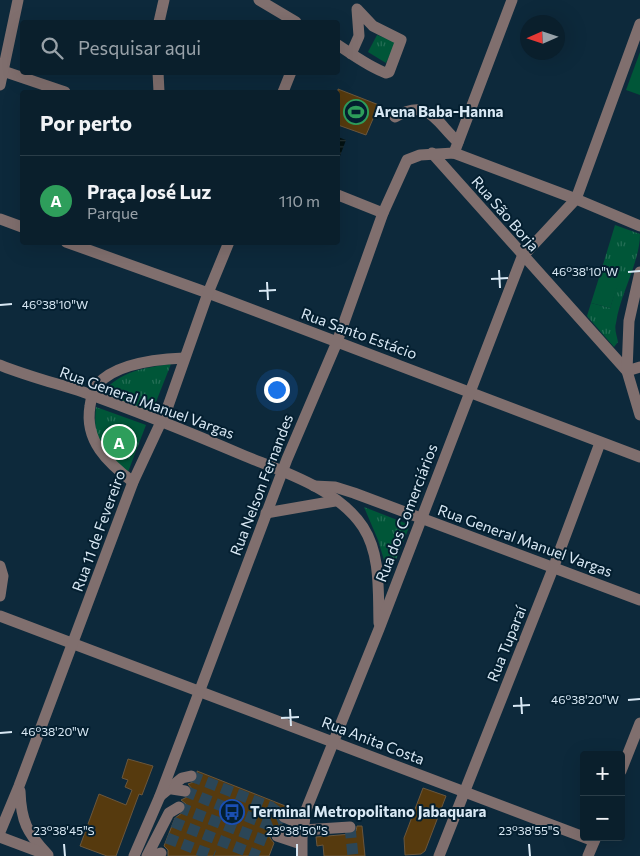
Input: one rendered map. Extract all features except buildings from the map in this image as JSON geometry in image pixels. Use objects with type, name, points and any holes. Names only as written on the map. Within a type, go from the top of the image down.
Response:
[{"type":"street","points":[[0,85],[5,36],[18,0]]},
{"type":"street","points":[[159,20],[164,0]]},
{"type":"street","points":[[259,0],[293,20]]},
{"type":"street","points":[[512,0],[447,150],[576,199],[640,226]]},
{"type":"street","points":[[351,54],[359,36],[356,5]]},
{"type":"street","points":[[340,46],[387,73],[401,42],[400,38],[373,26],[356,5]]},
{"type":"street","points":[[576,199],[640,24]]},
{"type":"street","points":[[2,67],[20,74]]},
{"type":"street","points":[[22,75],[60,90]]},
{"type":"street","points":[[158,75],[159,90]]},
{"type":"street","points":[[284,90],[290,75]]},
{"type":"street","name":"Rua São Borja","points":[[395,117],[412,109],[428,111],[447,150],[522,257],[627,371],[640,415]]},
{"type":"street","name":"Rua Nelson Fernandes","points":[[134,856],[160,796],[200,692],[282,471],[337,342],[383,213],[407,160],[447,150]]},
{"type":"street","points":[[340,196],[383,213]]},
{"type":"street","name":"Rua dos Comerciários","points":[[302,856],[301,844],[306,810],[379,630],[522,257],[576,199]]},
{"type":"street","points":[[0,219],[20,226]]},
{"type":"street","name":"Rua Santo Estácio","points":[[74,245],[208,293],[640,457]]},
{"type":"street","name":"Rua 11 de Fevereiro","points":[[0,832],[20,786],[74,644],[133,482],[161,422],[208,293],[228,245]]},
{"type":"street","points":[[640,272],[629,321],[627,371],[640,367]]},
{"type":"street","points":[[133,482],[99,451],[91,433],[89,418],[92,396],[97,385],[118,371],[147,361],[184,358]]},
{"type":"street","name":"Rua General Manuel Vargas","points":[[0,365],[161,422],[314,486],[335,487],[554,566],[640,600]]},
{"type":"street","name":"Rua Tuparaí","points":[[439,856],[554,566],[600,443]]},
{"type":"street","points":[[314,486],[351,513],[363,527],[370,543],[378,581],[379,630]]},
{"type":"street","points":[[266,513],[335,501]]},
{"type":"street","points":[[0,566],[4,576],[0,596]]},
{"type":"street","name":"Rua Anita Costa","points":[[0,616],[580,834]]},
{"type":"street","points":[[625,761],[640,723]]},
{"type":"street","points":[[160,796],[172,789],[182,778],[191,776]]},
{"type":"street","points":[[20,786],[21,814],[26,828],[49,856]]},
{"type":"street","points":[[172,789],[185,791]]},
{"type":"street","points":[[147,856],[171,817]]},
{"type":"street","points":[[284,817],[303,828],[350,827]]},
{"type":"street","points":[[0,836],[49,856]]},
{"type":"street","points":[[277,836],[301,844]]},
{"type":"street","points":[[154,842],[167,838]]},
{"type":"street","points":[[588,856],[594,841]]},
{"type":"green space","points":[[377,35],[396,42],[386,63],[368,52]]},
{"type":"green space","points":[[640,52],[640,95],[626,90]]},
{"type":"green space","points":[[615,225],[640,234],[637,256],[618,312],[615,328],[618,342],[614,347],[587,316],[591,303],[610,308],[621,274],[602,268]]},
{"type":"green space","points":[[602,268],[622,274],[610,308],[591,303]]},
{"type":"green space","points":[[171,364],[152,412],[102,393],[125,375],[142,369]]},
{"type":"green space","points":[[96,407],[146,425],[128,472],[101,445],[96,429]]},
{"type":"green space","points":[[364,507],[410,525],[389,577],[378,540]]},
{"type":"shaded area","points":[[340,138],[346,140],[340,156]]},
{"type":"tunnel","points":[[185,791],[266,824],[284,817],[271,807],[191,776]]},
{"type":"tunnel","points":[[179,807],[268,842]]},
{"type":"tunnel","points":[[173,822],[259,856]]},
{"type":"tunnel","points":[[350,827],[353,856]]},
{"type":"tunnel","points":[[167,838],[214,856]]},
{"type":"place","name":"Arena Baba-Hanna","points":[[356,112]]},
{"type":"place","name":"Praça José Luz","points":[[119,442]]},
{"type":"place","name":"Terminal Metropolitano Jabaquara","points":[[232,812]]}]
